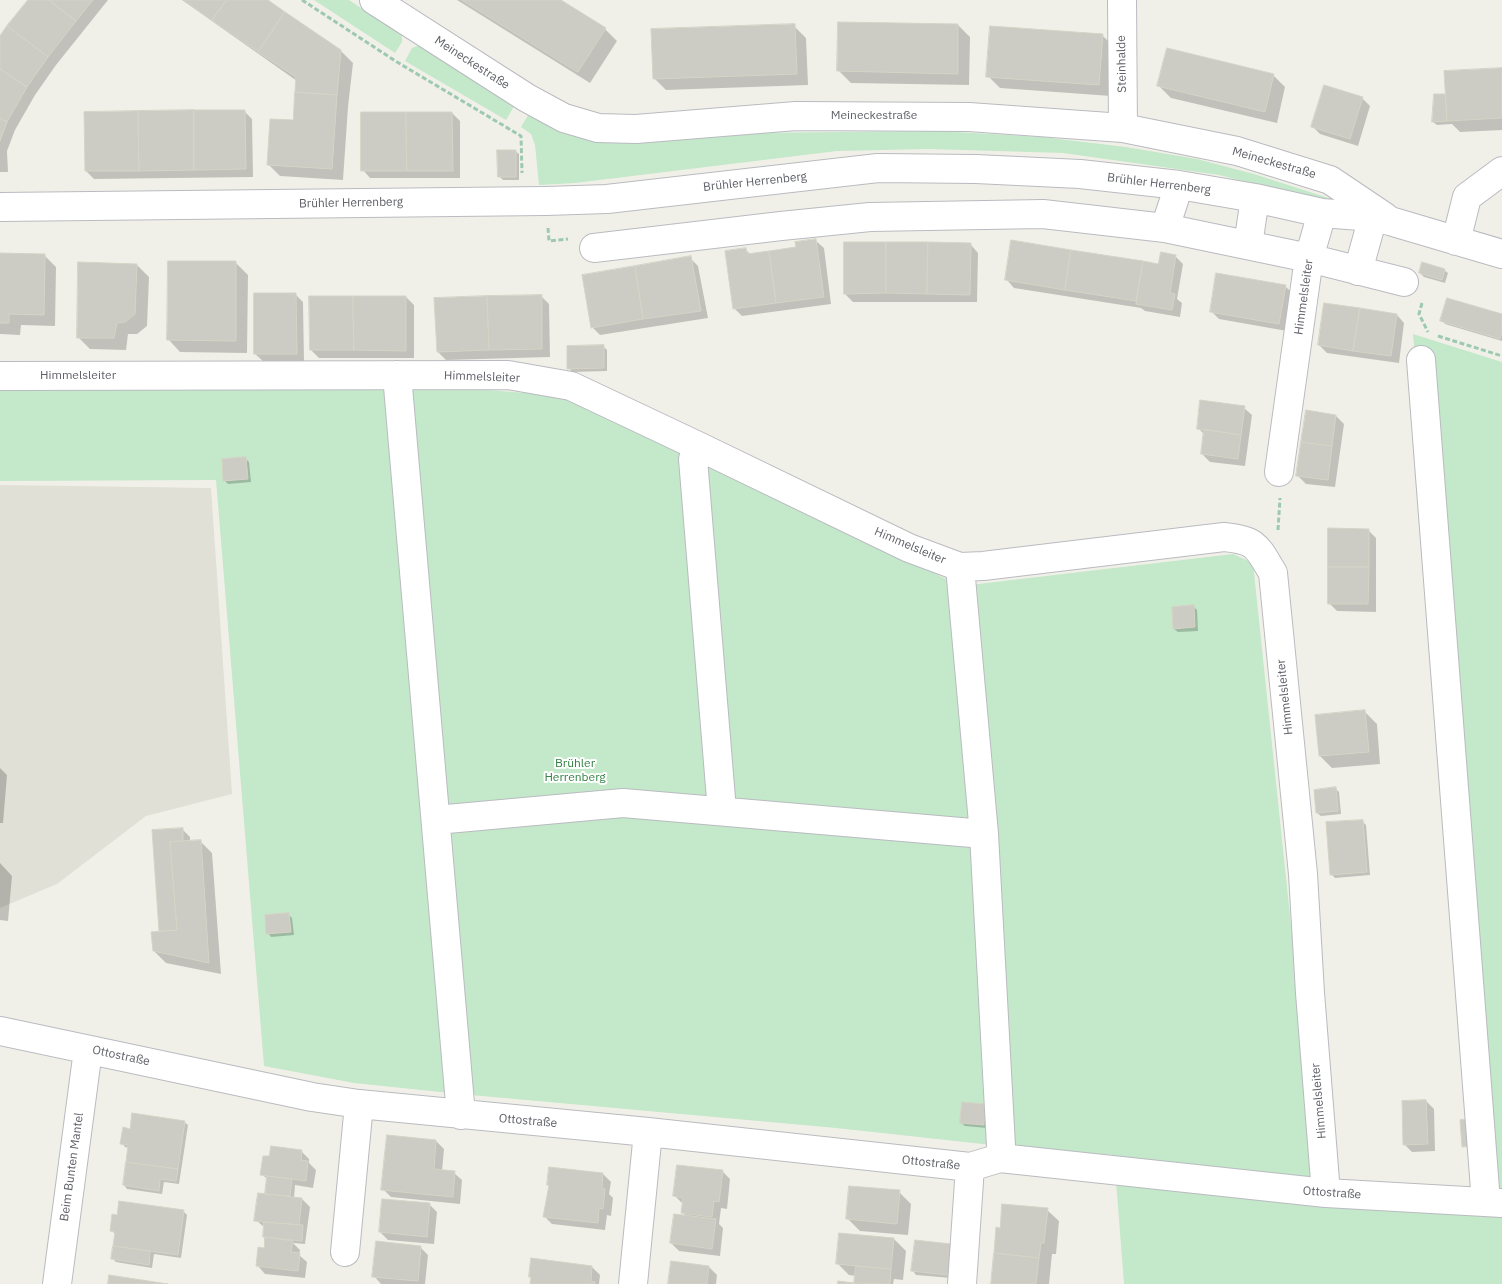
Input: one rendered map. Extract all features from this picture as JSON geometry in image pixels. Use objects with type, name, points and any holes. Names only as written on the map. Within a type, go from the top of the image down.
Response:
[{"type":"street","name":"Meineckestraße","points":[[374,0],[527,98],[564,118],[598,128],[636,128],[796,116],[968,116],[1123,128],[1237,152],[1330,180],[1381,219]]},
{"type":"street","name":"Steinhalde","points":[[1122,0],[1123,128]]},
{"type":"street","name":"Brühler Herrenberg","points":[[0,207],[607,199],[878,168],[976,169],[1080,174],[1179,185],[1322,212],[1381,219],[1502,254]]},
{"type":"street","points":[[1456,240],[1467,197],[1502,171]]},
{"type":"street","points":[[1165,228],[1179,185]]},
{"type":"street","points":[[1248,244],[1255,198]]},
{"type":"street","name":"Himmelsleiter","points":[[1278,472],[1309,258],[1322,212]]},
{"type":"street","points":[[594,248],[870,217],[1042,214],[1165,228],[1248,244],[1404,282]]},
{"type":"street","points":[[1358,271],[1381,219]]},
{"type":"street","points":[[1421,360],[1494,1202]]},
{"type":"street","points":[[398,375],[461,1115]]},
{"type":"street","name":"Himmelsleiter","points":[[0,376],[508,375],[571,386],[909,548],[960,567],[1224,537],[1244,539],[1258,547],[1273,573],[1303,874],[1310,993],[1326,1193]]},
{"type":"street","points":[[698,446],[693,458],[722,812]]},
{"type":"street","points":[[960,567],[984,834],[1001,1146],[1000,1158]]},
{"type":"street","points":[[436,820],[623,803],[984,834]]},
{"type":"street","name":"Ottostraße","points":[[0,1031],[312,1097],[359,1104],[648,1132],[970,1167],[1000,1158],[1326,1193],[1494,1202]]},
{"type":"street","name":"Beim Bunten Mantel","points":[[57,1284],[88,1050]]},
{"type":"street","points":[[345,1252],[359,1104]]},
{"type":"street","points":[[633,1284],[648,1132]]},
{"type":"street","points":[[962,1284],[970,1167]]},
{"type":"path","points":[[302,0],[397,62],[509,128],[521,136],[522,146]]},
{"type":"path","points":[[1422,320],[1427,332],[1502,356]]},
{"type":"shaded area","points":[[0,485],[211,488],[232,794],[146,816],[57,884],[0,908]]},
{"type":"green space","points":[[314,0],[349,0],[402,35],[402,42],[395,53]]},
{"type":"green space","points":[[420,45],[516,103],[506,120],[405,61],[412,48]]},
{"type":"green space","points":[[530,112],[746,133],[938,131],[1042,137],[1126,147],[1197,159],[1254,174],[1344,203],[1321,201],[1219,175],[1063,153],[929,149],[837,151],[575,183],[539,185],[535,145],[531,134],[521,127]]},
{"type":"green space","name":"Brühler Herrenberg","points":[[1413,334],[1502,362],[1502,1284],[1124,1284],[1114,1155],[1001,1146],[836,1128],[354,1083],[264,1066],[216,480],[0,481],[0,390],[462,388],[565,396],[961,586],[1233,554],[1253,563],[1318,1183],[1479,1191]]},
{"type":"building","points":[[28,0],[49,0],[76,21],[48,57],[7,26]]},
{"type":"building","points":[[49,0],[93,0],[76,21]]},
{"type":"building","points":[[184,0],[227,0],[212,20]]},
{"type":"building","points":[[227,0],[268,0],[285,12],[258,52],[212,20]]},
{"type":"building","points":[[462,0],[561,0],[606,28],[578,72]]},
{"type":"building","points":[[285,12],[341,50],[337,95],[295,92],[296,77],[258,52]]},
{"type":"building","points":[[838,22],[958,24],[958,74],[837,71]]},
{"type":"building","points":[[795,24],[797,74],[653,79],[651,29]]},
{"type":"building","points":[[7,26],[48,57],[27,87],[0,69],[0,36]]},
{"type":"building","points":[[990,26],[1103,34],[1099,85],[986,77]]},
{"type":"building","points":[[1167,48],[1274,74],[1265,112],[1157,86]]},
{"type":"building","points":[[1502,68],[1502,118],[1447,121],[1444,71]]},
{"type":"building","points":[[0,69],[27,87],[7,122],[0,118]]},
{"type":"building","points":[[1324,85],[1363,97],[1350,139],[1311,127]]},
{"type":"building","points":[[295,92],[337,95],[332,169],[267,165],[270,119],[293,120]]},
{"type":"building","points":[[1434,94],[1445,94],[1447,121],[1432,122]]},
{"type":"building","points":[[194,110],[194,170],[139,171],[138,111]]},
{"type":"building","points":[[194,110],[245,110],[246,169],[194,170]]},
{"type":"building","points":[[138,111],[139,171],[85,171],[84,112]]},
{"type":"building","points":[[361,112],[406,112],[407,171],[361,171]]},
{"type":"building","points":[[406,112],[452,112],[453,171],[407,171]]},
{"type":"building","points":[[0,118],[7,122],[0,141]]},
{"type":"building","points":[[497,150],[516,150],[516,177],[498,177]]},
{"type":"building","points":[[816,239],[824,297],[776,303],[769,251],[796,247],[795,242]]},
{"type":"building","points":[[1011,240],[1071,250],[1065,290],[1005,280]]},
{"type":"building","points":[[844,242],[886,242],[886,293],[844,294]]},
{"type":"building","points":[[886,242],[928,242],[927,294],[886,293]]},
{"type":"building","points":[[928,242],[971,243],[970,295],[927,294]]},
{"type":"building","points":[[746,248],[747,254],[769,251],[776,303],[733,309],[725,251]]},
{"type":"building","points":[[1071,250],[1143,261],[1136,301],[1065,290]]},
{"type":"building","points":[[1161,252],[1176,255],[1170,293],[1175,294],[1172,310],[1136,304],[1143,261],[1158,264]]},
{"type":"building","points":[[0,253],[45,254],[44,315],[9,314],[9,323],[0,323]]},
{"type":"building","points":[[691,256],[701,311],[643,319],[635,266]]},
{"type":"building","points":[[168,261],[236,261],[236,341],[167,340]]},
{"type":"building","points":[[78,262],[137,264],[135,314],[125,322],[117,323],[114,338],[77,338]]},
{"type":"building","points":[[1422,262],[1445,269],[1442,280],[1419,273]]},
{"type":"building","points":[[635,266],[643,319],[591,328],[582,275]]},
{"type":"building","points":[[1216,273],[1286,285],[1279,324],[1210,312]]},
{"type":"building","points":[[254,293],[296,293],[297,354],[254,354]]},
{"type":"building","points":[[542,295],[542,349],[489,350],[487,296]]},
{"type":"building","points":[[309,296],[353,296],[354,350],[310,350]]},
{"type":"building","points":[[353,296],[406,296],[406,351],[354,350]]},
{"type":"building","points":[[487,296],[489,350],[437,352],[434,298]]},
{"type":"building","points":[[1447,298],[1502,314],[1500,339],[1440,321]]},
{"type":"building","points":[[1324,303],[1360,308],[1353,351],[1318,345]]},
{"type":"building","points":[[1360,308],[1397,314],[1391,356],[1353,351]]},
{"type":"building","points":[[604,345],[604,368],[567,369],[567,346]]},
{"type":"building","points":[[1200,400],[1245,406],[1241,435],[1197,429]]},
{"type":"building","points":[[1306,410],[1336,415],[1332,446],[1301,442]]},
{"type":"building","points":[[1204,429],[1241,435],[1238,459],[1201,454]]},
{"type":"building","points":[[1301,442],[1332,446],[1328,480],[1296,476]]},
{"type":"building","points":[[246,457],[248,479],[223,481],[222,459]]},
{"type":"building","points":[[1328,528],[1369,529],[1369,567],[1328,567]]},
{"type":"building","points":[[1328,567],[1369,567],[1368,604],[1328,604]]},
{"type":"building","points":[[1194,605],[1195,627],[1173,629],[1172,607]]},
{"type":"building","points":[[1365,710],[1369,752],[1319,756],[1315,715]]},
{"type":"building","points":[[1336,787],[1338,811],[1316,813],[1314,790]]},
{"type":"building","points":[[1363,820],[1367,872],[1330,875],[1326,822]]},
{"type":"building","points":[[183,828],[183,841],[170,842],[177,930],[159,931],[152,830]]},
{"type":"building","points":[[201,840],[209,963],[153,951],[151,932],[177,930],[170,842]]},
{"type":"building","points":[[289,913],[291,932],[266,934],[265,915]]},
{"type":"building","points":[[1426,1100],[1428,1144],[1403,1145],[1402,1101]]},
{"type":"building","points":[[962,1102],[985,1104],[984,1125],[960,1123]]},
{"type":"building","points":[[132,1113],[185,1121],[178,1169],[126,1162],[128,1145],[120,1144],[123,1127],[130,1129]]},
{"type":"building","points":[[1473,1119],[1474,1146],[1462,1147],[1460,1120]]},
{"type":"building","points":[[387,1135],[436,1140],[434,1169],[455,1171],[453,1197],[381,1190]]},
{"type":"building","points":[[271,1146],[302,1150],[301,1160],[308,1161],[306,1181],[260,1175],[263,1156],[269,1156]]},
{"type":"building","points":[[126,1162],[178,1169],[176,1181],[160,1179],[159,1191],[123,1185]]},
{"type":"building","points":[[677,1165],[723,1170],[719,1202],[714,1201],[712,1217],[681,1213],[683,1198],[673,1196]]},
{"type":"building","points":[[549,1167],[603,1173],[602,1188],[605,1189],[603,1209],[599,1208],[598,1223],[543,1217],[549,1185],[547,1185]]},
{"type":"building","points":[[267,1176],[292,1179],[290,1196],[265,1194]]},
{"type":"building","points":[[849,1186],[900,1190],[897,1224],[846,1219]]},
{"type":"building","points":[[258,1193],[302,1198],[299,1225],[254,1221]]},
{"type":"building","points":[[382,1199],[430,1203],[427,1237],[379,1232]]},
{"type":"building","points":[[119,1201],[184,1210],[178,1255],[113,1246],[115,1232],[110,1231],[112,1214],[117,1215]]},
{"type":"building","points":[[1002,1204],[1048,1208],[1044,1243],[1041,1243],[1039,1258],[994,1253],[996,1227],[1000,1228]]},
{"type":"building","points":[[674,1214],[716,1219],[712,1249],[670,1243]]},
{"type":"building","points":[[264,1222],[303,1225],[302,1241],[263,1237]]},
{"type":"building","points":[[839,1233],[894,1238],[891,1269],[836,1264]]},
{"type":"building","points":[[265,1237],[293,1241],[291,1252],[300,1253],[298,1271],[256,1266],[258,1247],[264,1248]]},
{"type":"building","points":[[915,1240],[951,1244],[948,1275],[911,1271]]},
{"type":"building","points":[[376,1241],[421,1246],[418,1281],[372,1277]]},
{"type":"building","points":[[113,1246],[150,1251],[149,1265],[111,1259]]},
{"type":"building","points":[[994,1253],[1039,1258],[1036,1284],[991,1284]]},
{"type":"building","points":[[531,1258],[592,1266],[591,1281],[595,1282],[595,1284],[530,1284]]},
{"type":"building","points":[[671,1261],[709,1266],[707,1284],[668,1284]]},
{"type":"building","points":[[856,1266],[891,1269],[890,1284],[854,1283]]},
{"type":"building","points":[[109,1275],[168,1284],[108,1284]]},
{"type":"building","points":[[838,1281],[854,1283],[854,1284],[838,1284]]}]
